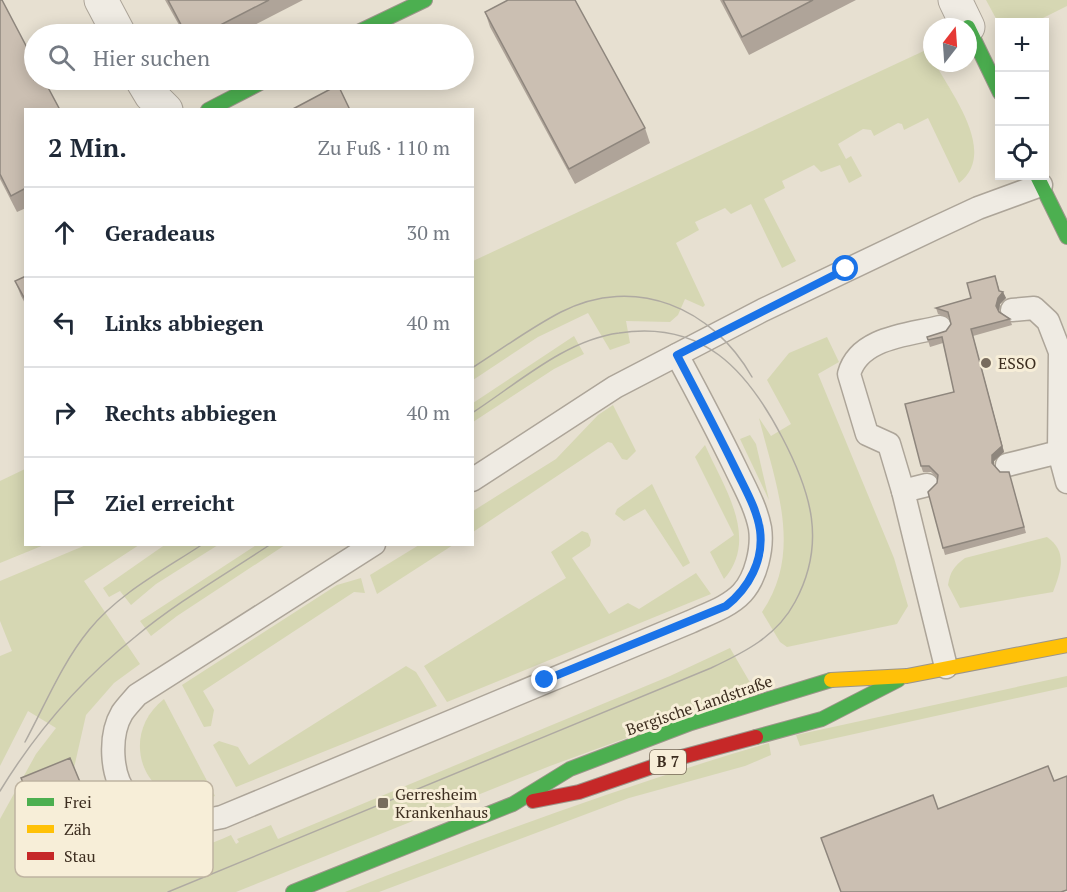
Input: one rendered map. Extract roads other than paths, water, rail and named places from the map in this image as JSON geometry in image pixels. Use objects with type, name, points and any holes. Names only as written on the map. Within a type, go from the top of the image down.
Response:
[{"type":"main road","points":[[375,24],[425,0]]},
{"type":"main road","points":[[977,46],[995,84]]},
{"type":"main road","points":[[212,108],[247,90]]},
{"type":"main road","points":[[1039,180],[1067,237]]},
{"type":"main road","name":"Bergische Landstraße","points":[[293,892],[513,804],[570,769],[691,723],[837,678],[907,675],[1067,645]]},
{"type":"main road","name":"Bergische Landstraße","points":[[513,804],[579,792],[678,758],[822,719],[907,675]]},
{"type":"street","points":[[102,0],[114,24]]},
{"type":"street","points":[[955,0],[964,18]]},
{"type":"street","points":[[147,90],[164,108]]},
{"type":"lane","points":[[474,479],[615,387],[935,228],[1039,180]]},
{"type":"lane","points":[[1012,310],[1034,308],[1048,321],[1060,352],[1063,450],[1067,482]]},
{"type":"lane","points":[[940,327],[870,345],[852,365],[849,374],[867,434],[889,444],[903,490],[946,667]]},
{"type":"lane","points":[[213,819],[222,817],[690,622],[726,606],[741,594],[752,577],[758,558],[760,531],[756,512],[716,427],[677,355]]},
{"type":"lane","points":[[1007,465],[1063,450]]},
{"type":"lane","points":[[903,490],[927,485]]},
{"type":"lane","points":[[120,781],[113,752],[122,713],[137,695],[371,546]]},
{"type":"tram line","points":[[474,367],[561,312],[589,301],[617,296],[644,298],[670,304],[694,316],[716,332],[736,353],[752,377]]},
{"type":"tram line","points":[[213,873],[711,668],[759,642],[779,624],[795,602],[811,559],[813,538],[811,518],[801,478],[782,437],[754,391],[719,355],[675,334],[649,331],[599,337],[580,344],[542,365],[474,412]]},
{"type":"tram line","points":[[25,742],[54,684],[70,656],[89,630],[128,593],[200,546]]},
{"type":"tram line","points":[[0,791],[44,728],[96,671],[151,624],[268,546]]},
{"type":"tram line","points":[[168,892],[204,877]]},
{"type":"place","name":"ESSO","points":[[986,363]]},
{"type":"place","name":"Gerresheim Krankenhaus","points":[[383,803]]}]
